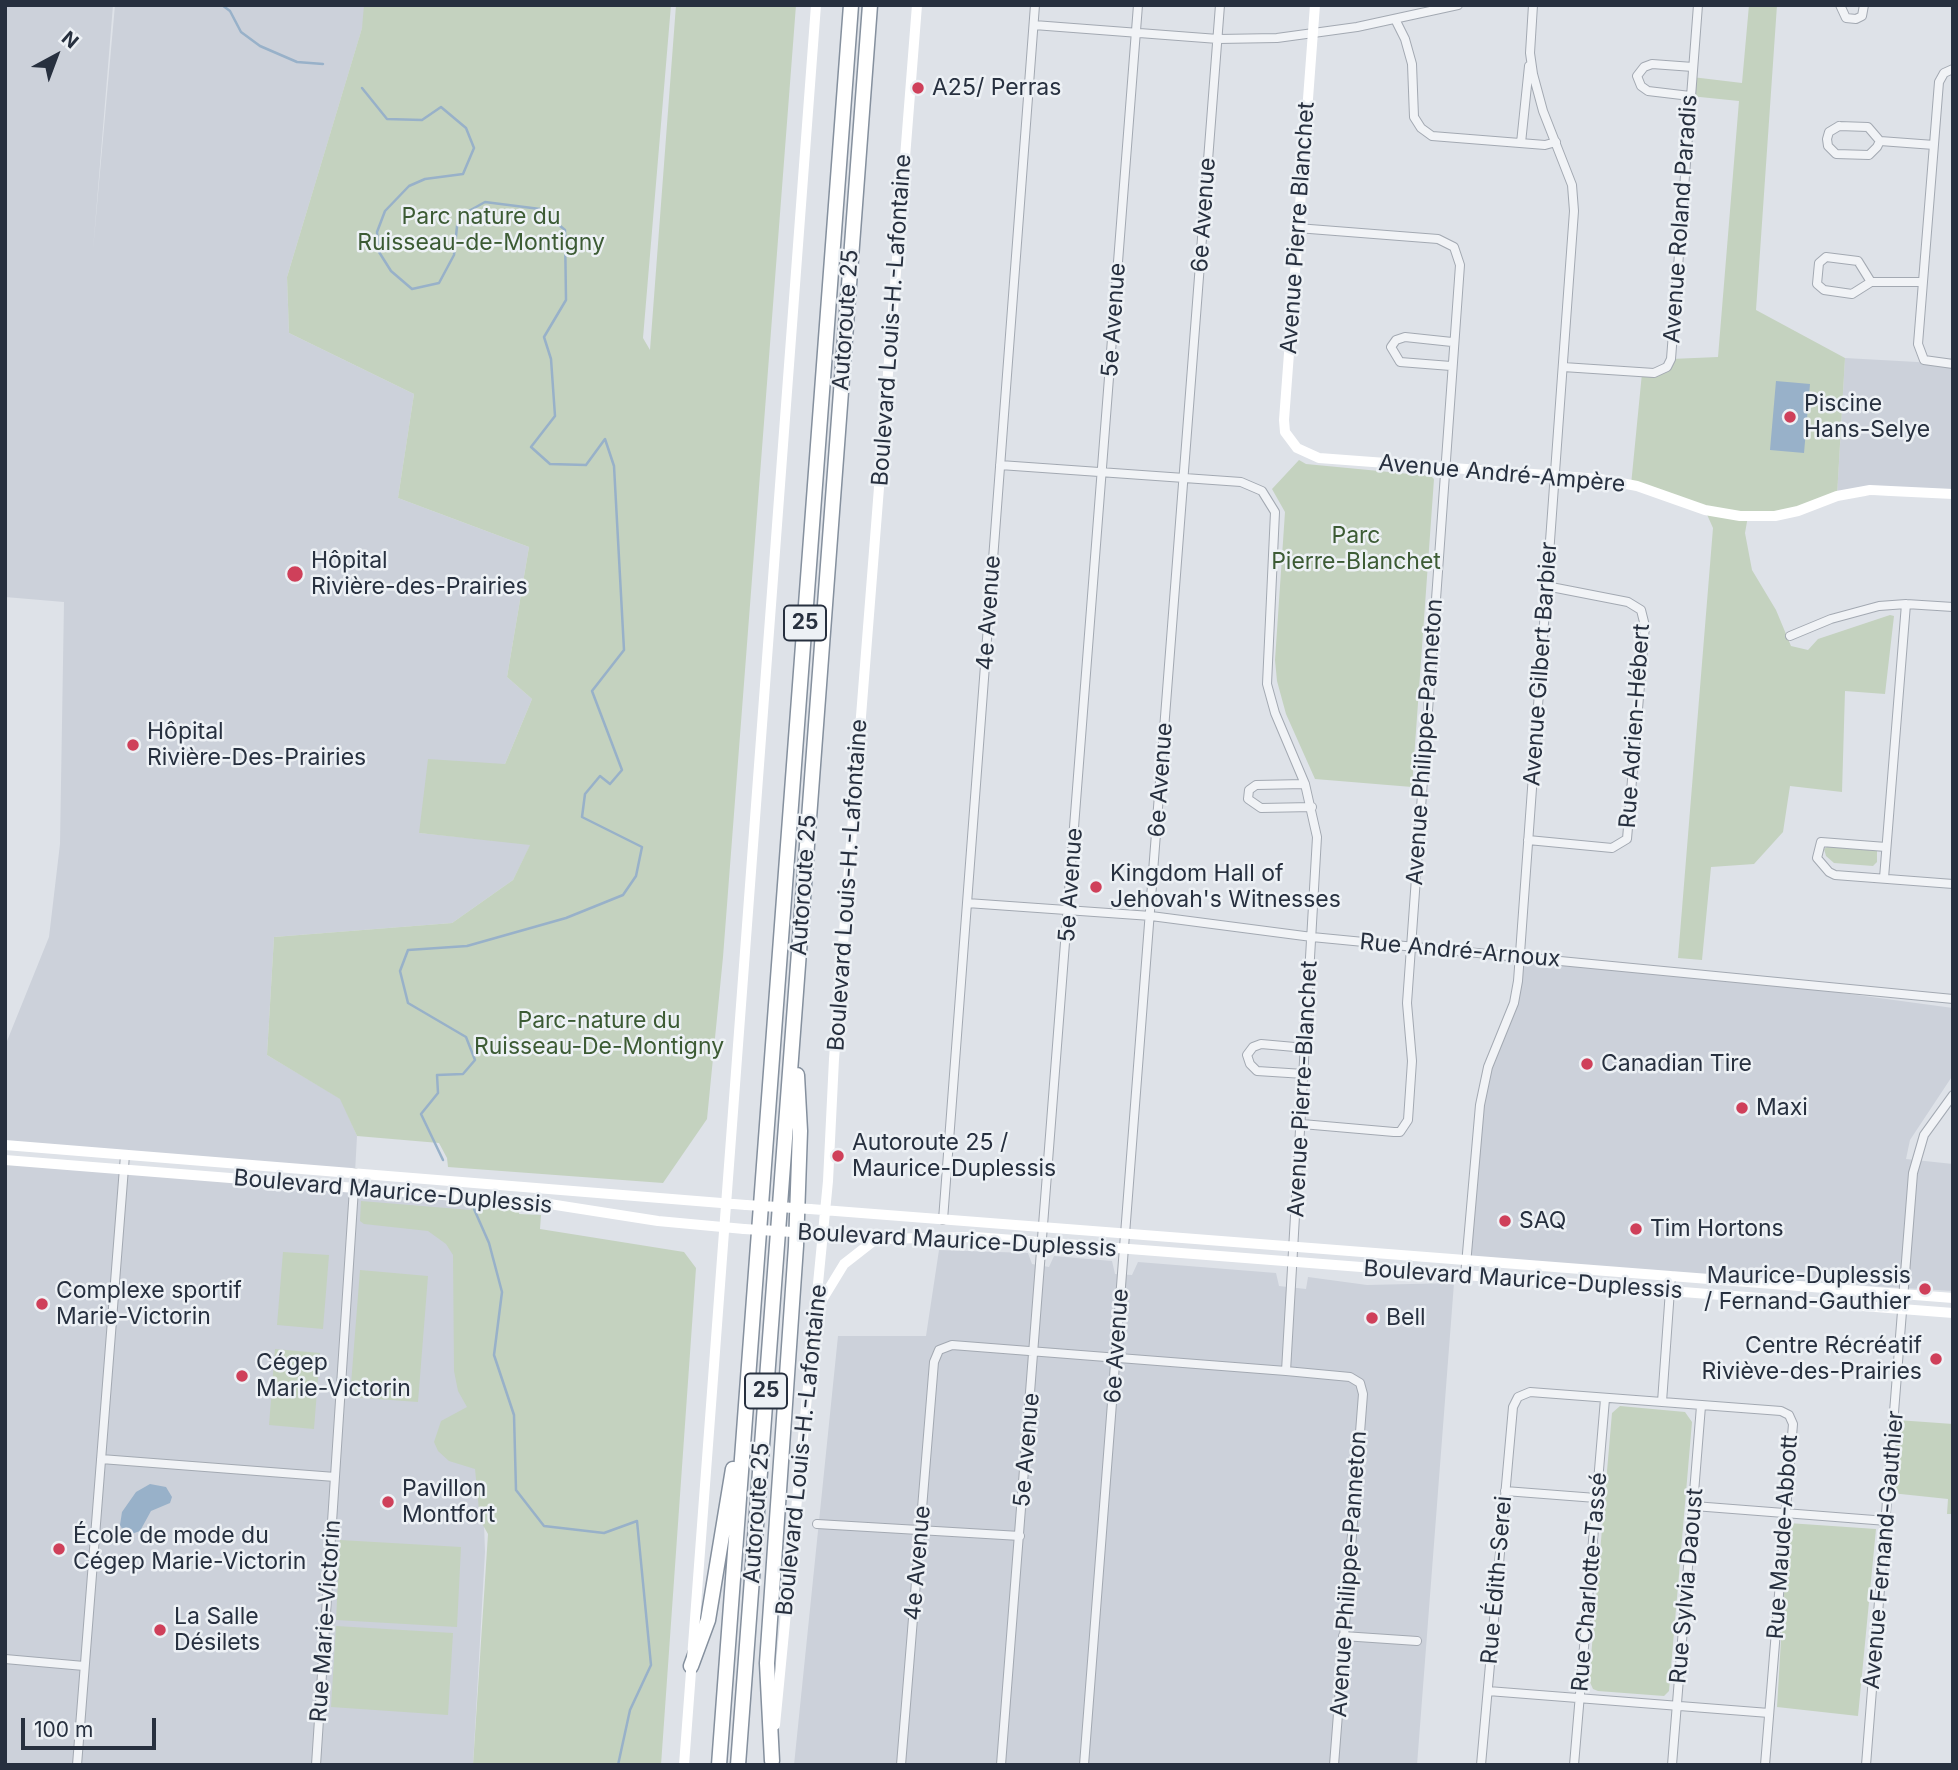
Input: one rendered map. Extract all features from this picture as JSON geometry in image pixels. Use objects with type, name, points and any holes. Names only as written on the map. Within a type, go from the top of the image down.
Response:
[{"type":"highway","name":"Autoroute 25","points":[[719,1765],[851,5]]},
{"type":"highway","name":"Autoroute 25","points":[[738,1765],[870,5]]},
{"type":"highway","points":[[772,1763],[767,1663],[799,1178],[794,1017]]},
{"type":"highway","points":[[691,1666],[708,1620],[746,1399]]},
{"type":"street","points":[[684,1765],[816,5]]},
{"type":"street","name":"Boulevard Louis-H.-Lafontaine","points":[[772,1763],[826,1211],[834,1059],[917,5]]},
{"type":"street","name":"4e Avenue","points":[[943,1220],[1035,5]]},
{"type":"street","name":"5e Avenue","points":[[1001,1765],[1044,1242],[1138,5]]},
{"type":"street","name":"6e Avenue","points":[[1084,1765],[1220,5]]},
{"type":"street","name":"Avenue Pierre Blanchet","points":[[1297,448],[1285,432],[1284,420],[1315,5]]},
{"type":"street","points":[[1034,25],[1218,39],[1313,34],[1458,5]]},
{"type":"street","name":"Avenue Gilbert Barbier","points":[[1521,143],[1533,5]]},
{"type":"street","name":"Avenue Roland Paradis","points":[[1563,367],[1642,373],[1662,371],[1671,359],[1698,5]]},
{"type":"street","points":[[1840,5],[1842,14],[1852,19],[1862,16],[1864,5]]},
{"type":"street","points":[[1395,19],[1405,39],[1412,64],[1415,117],[1421,128],[1432,136],[1521,143],[1556,142]]},
{"type":"street","name":"Avenue Gilbert Barbier","points":[[1465,1276],[1480,1105],[1488,1067],[1514,1003],[1520,956],[1575,198],[1538,94],[1530,53]]},
{"type":"street","points":[[1690,96],[1648,91],[1641,86],[1637,76],[1644,67],[1653,64],[1693,67]]},
{"type":"street","points":[[1949,71],[1939,82],[1918,344],[1924,360],[1953,364]]},
{"type":"street","points":[[1880,141],[1875,150],[1865,156],[1836,154],[1828,146],[1827,139],[1829,132],[1839,126],[1868,127],[1880,141],[1934,145]]},
{"type":"street","name":"Avenue Philippe-Panneton","points":[[1297,228],[1438,239],[1449,242],[1458,252],[1460,265],[1452,342],[1446,467],[1407,1011],[1412,1061],[1408,1121],[1405,1127],[1394,1132],[1302,1124]]},
{"type":"street","points":[[1871,282],[1858,261],[1826,257],[1819,263],[1817,284],[1820,289],[1852,294],[1871,282],[1923,282]]},
{"type":"street","points":[[1451,366],[1400,362],[1391,347],[1396,340],[1405,337],[1452,342]]},
{"type":"street","name":"Avenue André-Ampère","points":[[1297,448],[1319,458],[1600,479],[1637,486],[1705,510],[1740,516],[1774,516],[1798,511],[1838,496],[1870,490],[1953,494]]},
{"type":"street","points":[[1000,464],[1184,478]]},
{"type":"street","name":"Avenue Pierre-Blanchet","points":[[1184,478],[1241,482],[1255,487],[1273,505],[1276,520],[1267,684],[1275,713],[1305,784],[1317,837],[1286,1371]]},
{"type":"street","name":"Rue Adrien-Hébert","points":[[1528,840],[1612,848],[1627,839],[1645,625],[1642,610],[1628,601],[1546,586]]},
{"type":"street","points":[[1884,878],[1906,604]]},
{"type":"street","points":[[1790,635],[1831,619],[1879,606],[1906,604],[1953,607]]},
{"type":"street","points":[[1305,784],[1256,785],[1249,790],[1248,799],[1261,808],[1312,807]]},
{"type":"street","points":[[1886,847],[1821,842],[1816,858],[1832,874],[1953,884]]},
{"type":"street","name":"Rue André-Arnoux","points":[[967,903],[1151,916],[1312,937],[1953,999]]},
{"type":"street","points":[[1304,1074],[1257,1071],[1250,1064],[1247,1055],[1252,1047],[1261,1044],[1306,1048]]},
{"type":"street","name":"Avenue Fernand-Gauthier","points":[[1866,1765],[1916,1159],[1924,1135],[1953,1095]]},
{"type":"street","points":[[1944,1107],[1953,1112]]},
{"type":"street","name":"Boulevard Maurice-Duplessis","points":[[5,1145],[1953,1298]]},
{"type":"street","points":[[77,1765],[125,1155]]},
{"type":"street","name":"Boulevard Maurice-Duplessis","points":[[5,1160],[543,1203],[658,1221],[744,1229],[876,1239],[975,1237],[1953,1313]]},
{"type":"street","name":"Rue Marie-Victorin","points":[[316,1765],[355,1173]]},
{"type":"street","points":[[817,1309],[844,1265],[876,1239]]},
{"type":"street","points":[[1662,1402],[1671,1276]]},
{"type":"street","name":"4e Avenue","points":[[901,1765],[934,1362],[939,1350],[952,1345],[1035,1350]]},
{"type":"street","points":[[1035,1350],[1286,1371]]},
{"type":"street","name":"Avenue Philippe-Panneton","points":[[1286,1371],[1350,1377],[1360,1383],[1363,1394],[1334,1765]]},
{"type":"street","name":"Rue Maude-Abbott","points":[[1518,1397],[1530,1392],[1781,1411],[1789,1415],[1793,1424],[1765,1765]]},
{"type":"street","name":"Rue Édith-Serei","points":[[1481,1765],[1513,1407],[1518,1397]]},
{"type":"street","name":"Rue Charlotte-Tassé","points":[[1574,1765],[1605,1399]]},
{"type":"street","name":"Rue Sylvia Daoust","points":[[1672,1765],[1701,1406]]},
{"type":"street","points":[[101,1459],[335,1477]]},
{"type":"street","points":[[1505,1491],[1596,1498]]},
{"type":"street","points":[[1694,1506],[1887,1521]]},
{"type":"street","points":[[817,1524],[1020,1536]]},
{"type":"street","points":[[1343,1636],[1417,1641]]},
{"type":"street","points":[[5,1659],[84,1665]]},
{"type":"street","points":[[1488,1691],[1769,1713]]},
{"type":"shaded area","name":"Hôpital Rivière-des-Prairies","points":[[5,5],[113,5],[93,250],[115,5],[369,5],[287,277],[289,333],[414,394],[398,498],[529,547],[507,677],[532,699],[505,764],[419,833],[531,844],[513,880],[452,923],[274,937],[267,1055],[341,1099],[357,1136],[355,1173],[5,1145],[5,1046],[49,937],[60,844],[64,602],[5,597]]},
{"type":"shaded area","points":[[1845,358],[1953,364],[1953,494],[1837,496]]},
{"type":"shaded area","points":[[1520,956],[1694,973],[1953,1008],[1953,1075],[1910,1140],[1906,1159],[1953,1164],[1953,1291],[1467,1261],[1485,1080],[1506,1025]]},
{"type":"shaded area","name":"Cégep Marie-Victorin","points":[[5,1160],[473,1200],[485,1552],[473,1765],[5,1765]]},
{"type":"shaded area","points":[[939,1250],[1028,1253],[1032,1264],[1049,1267],[1054,1256],[1112,1261],[1115,1274],[1132,1275],[1138,1262],[1276,1273],[1279,1286],[1306,1289],[1308,1277],[1367,1285],[1454,1283],[1417,1765],[794,1765],[838,1336],[926,1336]]},
{"type":"green space","name":"Parc nature du Ruisseau-de-Montigny","points":[[364,5],[671,5],[643,338],[650,350],[676,5],[796,5],[723,957],[707,1119],[663,1183],[448,1167],[447,1158],[439,1143],[357,1136],[340,1099],[267,1055],[274,937],[452,923],[513,880],[530,845],[419,833],[428,759],[505,764],[532,699],[507,677],[529,547],[398,498],[414,394],[289,333],[287,277],[362,28]]},
{"type":"green space","points":[[1749,5],[1777,5],[1756,310],[1845,358],[1837,496],[1798,511],[1748,516],[1745,533],[1752,570],[1776,610],[1791,646],[1808,650],[1818,639],[1890,615],[1894,616],[1885,694],[1845,691],[1842,792],[1790,786],[1783,832],[1754,864],[1711,867],[1702,960],[1678,958],[1713,528],[1705,510],[1631,485],[1642,373],[1654,373],[1671,359],[1718,357],[1739,101],[1690,96],[1692,77],[1742,83]]},
{"type":"green space","name":"Parc Pierre-Blanchet","points":[[1299,460],[1306,464],[1431,476],[1434,479],[1412,787],[1315,779],[1286,714],[1277,681],[1275,660],[1285,512],[1272,489]]},
{"type":"green space","points":[[1828,846],[1877,851],[1877,862],[1873,866],[1834,863],[1826,856],[1824,849]]},
{"type":"green space","points":[[361,1201],[471,1210],[471,1203],[519,1210],[519,1214],[541,1215],[540,1229],[684,1252],[696,1268],[661,1765],[473,1765],[488,1534],[480,1520],[475,1469],[449,1461],[438,1451],[434,1442],[441,1421],[467,1407],[458,1391],[454,1371],[453,1255],[446,1244],[428,1231],[364,1224],[360,1221]]},
{"type":"green space","points":[[283,1252],[329,1255],[323,1329],[277,1325]]},
{"type":"green space","points":[[360,1270],[428,1276],[418,1402],[350,1397]]},
{"type":"green space","points":[[275,1349],[320,1353],[314,1429],[269,1425]]},
{"type":"green space","points":[[1620,1406],[1685,1412],[1692,1422],[1669,1691],[1664,1696],[1598,1691],[1593,1689],[1589,1680],[1612,1413]]},
{"type":"green space","points":[[1897,1420],[1953,1424],[1953,1514],[1947,1514],[1948,1499],[1891,1493]]},
{"type":"green space","points":[[1788,1523],[1876,1529],[1858,1716],[1777,1707]]},
{"type":"green space","points":[[340,1540],[461,1547],[457,1627],[336,1620]]},
{"type":"green space","points":[[336,1626],[453,1633],[448,1715],[331,1707]]},
{"type":"water","name":"Piscine Hans-Selye","points":[[1776,381],[1810,384],[1804,453],[1770,450]]},
{"type":"water","points":[[150,1484],[166,1487],[172,1497],[170,1503],[151,1511],[140,1531],[126,1536],[120,1525],[122,1512],[136,1492]]},
{"type":"waterway","points":[[222,5],[230,11],[241,32],[260,46],[297,62],[323,64]]},
{"type":"waterway","points":[[362,88],[387,119],[422,120],[441,107],[466,128],[474,148],[463,174],[425,179],[409,186],[385,211],[377,232],[379,252],[391,271],[412,289],[439,283],[454,255],[458,217],[485,202],[540,209],[565,230],[566,300],[544,337],[551,359],[555,416],[531,447],[550,464],[586,465],[605,439],[614,466],[624,650],[592,691],[622,770],[610,784],[600,776],[585,794],[582,817],[642,847],[636,876],[623,895],[566,918],[467,946],[408,950],[400,971],[408,1003],[466,1037],[475,1060],[463,1074],[437,1075],[438,1093],[421,1114],[443,1160]]},
{"type":"waterway","points":[[474,1209],[489,1243],[502,1292],[494,1355],[514,1415],[516,1490],[544,1526],[604,1533],[637,1521],[651,1665],[630,1710],[618,1765]]},
{"type":"place","name":"A25/ Perras","points":[[918,88]]},
{"type":"place","name":"Piscine Hans-Selye","points":[[1790,417]]},
{"type":"place","name":"Hôpital Rivière-des-Prairies","points":[[295,574]]},
{"type":"place","name":"Hôpital Rivière-Des-Prairies","points":[[133,745]]},
{"type":"place","name":"Kingdom Hall of Jehovah's Witnesses","points":[[1096,887]]},
{"type":"place","name":"Canadian Tire","points":[[1587,1064]]},
{"type":"place","name":"Maxi","points":[[1742,1108]]},
{"type":"place","name":"Autoroute 25 / Maurice-Duplessis","points":[[838,1156]]},
{"type":"place","name":"SAQ","points":[[1505,1221]]},
{"type":"place","name":"Tim Hortons","points":[[1636,1229]]},
{"type":"place","name":"Maurice-Duplessis / Fernand-Gauthier","points":[[1925,1289]]},
{"type":"place","name":"Complexe sportif Marie-Victorin","points":[[42,1304]]},
{"type":"place","name":"Bell","points":[[1372,1318]]},
{"type":"place","name":"Centre Récréatif Riviève-des-Prairies","points":[[1936,1359]]},
{"type":"place","name":"Cégep Marie-Victorin","points":[[242,1376]]},
{"type":"place","name":"Pavillon Montfort","points":[[388,1502]]},
{"type":"place","name":"École de mode du Cégep Marie-Victorin","points":[[59,1549]]},
{"type":"place","name":"La Salle Désilets","points":[[160,1630]]},
{"type":"park label","name":"Parc-nature du Ruisseau-De-Montigny","points":[[599,1034]]}]
